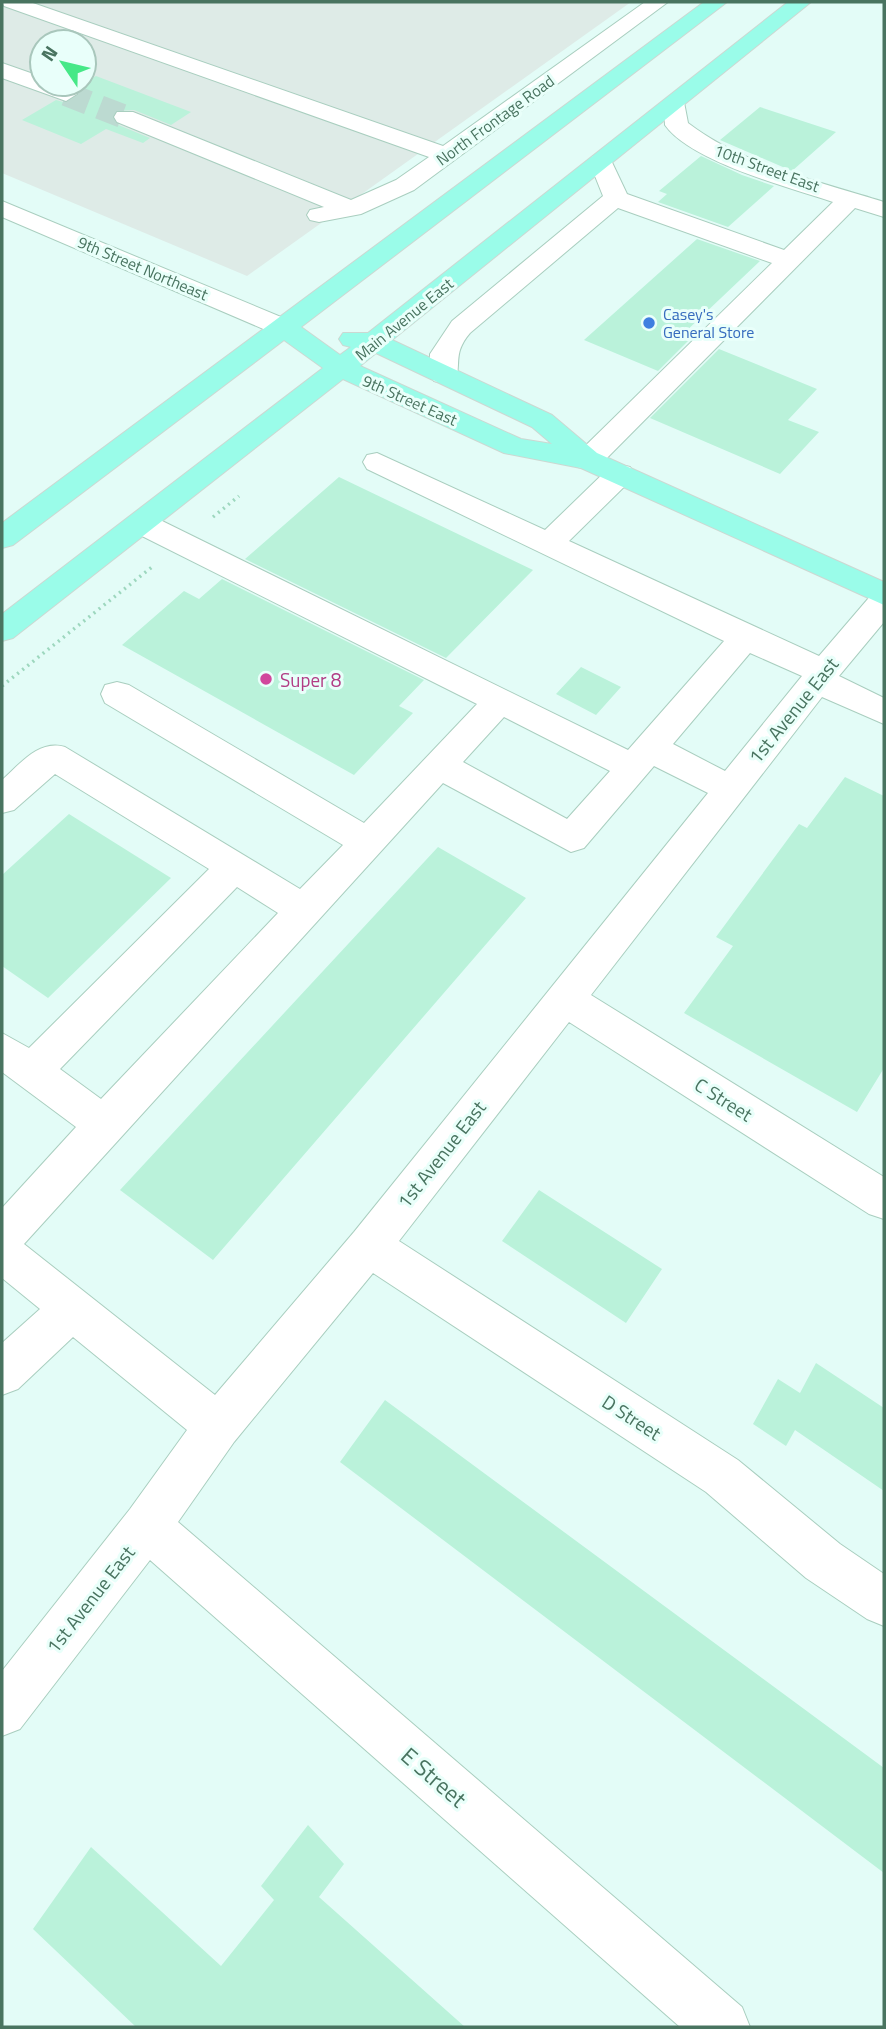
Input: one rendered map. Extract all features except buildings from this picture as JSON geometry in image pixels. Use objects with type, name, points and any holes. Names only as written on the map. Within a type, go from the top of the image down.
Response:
[{"type":"main road","points":[[2,538],[717,2]]},
{"type":"main road","name":"Main Avenue East","points":[[2,630],[143,524],[801,2]]},
{"type":"main road","name":"9th Street East","points":[[284,328],[374,342],[542,421],[588,460]]},
{"type":"main road","name":"9th Street East","points":[[284,328],[341,368],[514,447],[588,460],[884,594]]},
{"type":"street","points":[[11,2],[446,155]]},
{"type":"street","name":"North Frontage Road","points":[[319,215],[352,209],[383,198],[659,2]]},
{"type":"street","points":[[2,70],[28,80]]},
{"type":"street","name":"10th Street East","points":[[675,102],[677,125],[700,143],[737,159],[884,210]]},
{"type":"street","points":[[125,117],[352,209]]},
{"type":"street","points":[[601,161],[604,174],[615,191],[615,198]]},
{"type":"street","points":[[615,198],[791,261]]},
{"type":"street","points":[[444,375],[441,358],[444,346],[461,327],[615,198]]},
{"type":"street","points":[[588,460],[791,261],[851,198]]},
{"type":"street","name":"9th Street Northeast","points":[[2,208],[284,328]]},
{"type":"street","points":[[377,462],[745,638],[884,712]]},
{"type":"street","points":[[550,543],[621,474]]},
{"type":"street","points":[[143,524],[501,699],[642,758],[730,789]]},
{"type":"street","name":"1st Avenue East","points":[[2,1711],[147,1526],[218,1426],[369,1246],[820,676],[884,601]]},
{"type":"street","points":[[439,765],[571,838],[745,638]]},
{"type":"street","points":[[117,694],[369,843]]},
{"type":"street","points":[[2,1238],[104,1124],[306,911],[501,699]]},
{"type":"street","points":[[2,800],[53,756],[306,911]]},
{"type":"street","points":[[104,1124],[16,1061],[234,867]]},
{"type":"street","name":"C Street","points":[[564,998],[884,1200]]},
{"type":"street","name":"D Street","points":[[369,1246],[722,1476],[823,1561],[884,1602]]},
{"type":"street","points":[[2,1252],[218,1426]]},
{"type":"street","points":[[2,1373],[73,1308]]},
{"type":"street","name":"E Street","points":[[147,1526],[722,2027]]},
{"type":"shaded area","points":[[2,2],[631,2],[247,276],[2,173]]},
{"type":"tunnel","points":[[76,98],[125,117]]},
{"type":"place","name":"Casey's General Store","points":[[649,323]]},
{"type":"place","name":"Super 8","points":[[266,679]]}]
